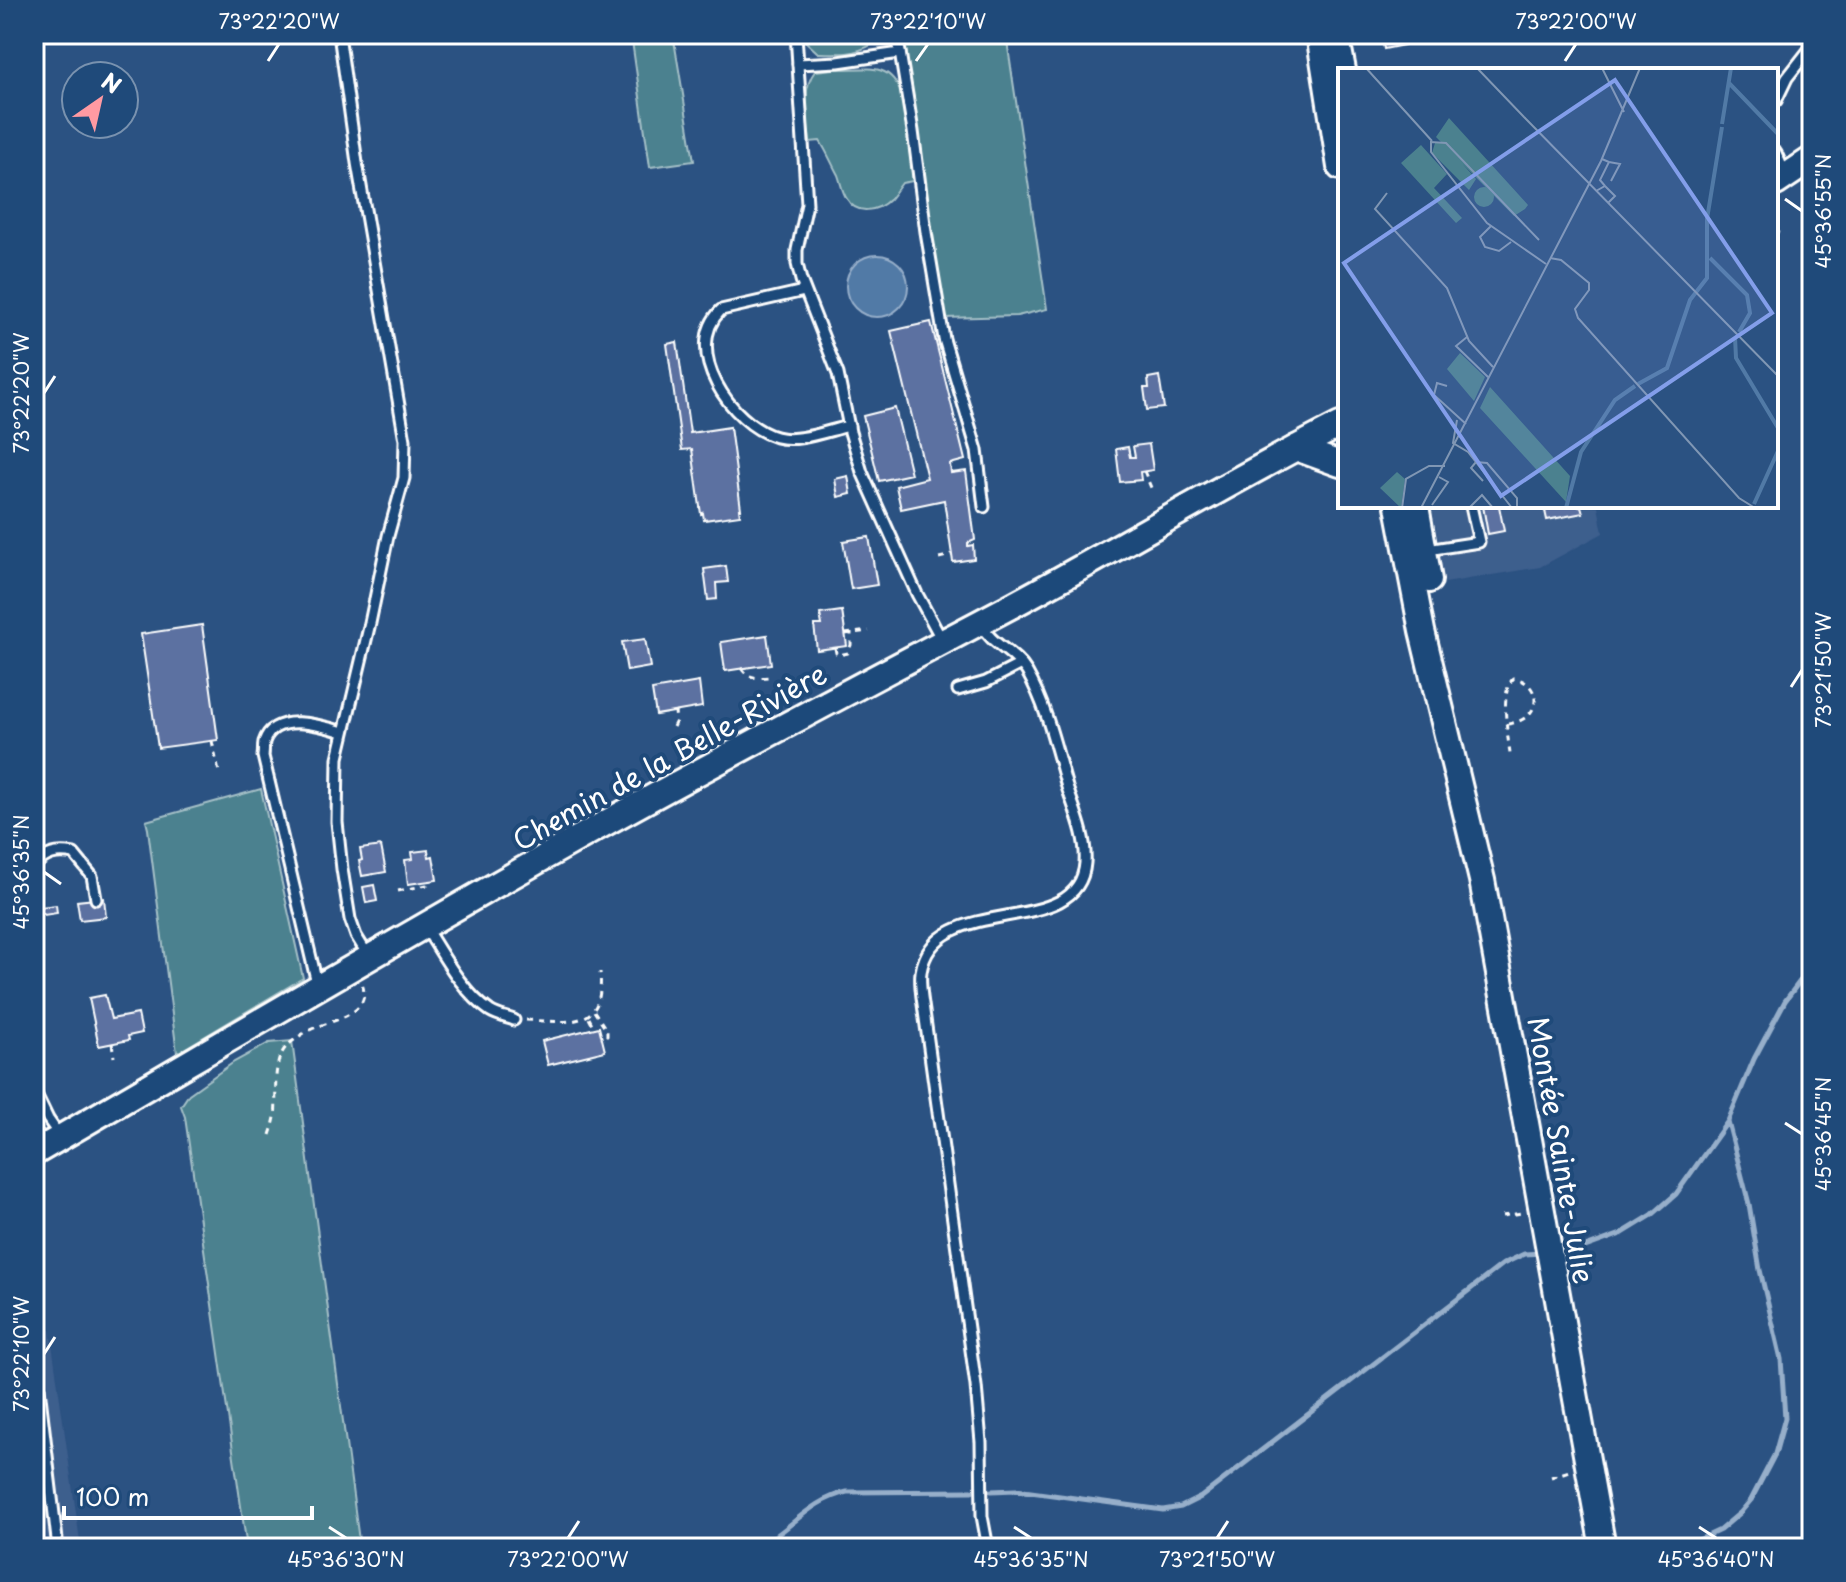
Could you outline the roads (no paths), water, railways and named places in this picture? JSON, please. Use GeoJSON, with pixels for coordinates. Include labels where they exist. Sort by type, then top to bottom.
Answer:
{"type":"FeatureCollection","features":[{"type":"Feature","properties":{"kind":"main road"},"geometry":{"type":"LineString","coordinates":[[1319,34],[1338,154]]}},
{"type":"Feature","properties":{"kind":"main road"},"geometry":{"type":"LineString","coordinates":[[1336,34],[1343,68]]}},
{"type":"Feature","properties":{"kind":"main road"},"geometry":{"type":"LineString","coordinates":[[1781,180],[1812,159]]}},
{"type":"Feature","properties":{"kind":"main road","name":"Chemin de la Belle-Rivière"},"geometry":{"type":"LineString","coordinates":[[34,1153],[598,827],[1338,426]]}},
{"type":"Feature","properties":{"kind":"main road"},"geometry":{"type":"LineString","coordinates":[[1296,448],[1338,463]]}},
{"type":"Feature","properties":{"kind":"main road","name":"Montée Sainte-Julie"},"geometry":{"type":"LineString","coordinates":[[1402,508],[1424,551],[1438,629],[1454,764]]}},
{"type":"Feature","properties":{"kind":"main road","name":"Montée Sainte-Julie"},"geometry":{"type":"LineString","coordinates":[[1402,508],[1422,631],[1482,880],[1603,1548]]}},
{"type":"Feature","properties":{"kind":"lane"},"geometry":{"type":"LineString","coordinates":[[339,34],[406,459],[338,758],[337,822],[342,869],[361,962]]}},
{"type":"Feature","properties":{"kind":"lane"},"geometry":{"type":"LineString","coordinates":[[796,34],[807,204],[797,264],[804,291],[838,374],[862,472],[917,594],[943,642]]}},
{"type":"Feature","properties":{"kind":"lane"},"geometry":{"type":"LineString","coordinates":[[897,34],[944,339],[977,450],[984,507]]}},
{"type":"Feature","properties":{"kind":"lane"},"geometry":{"type":"LineString","coordinates":[[1778,97],[1787,78],[1812,46]]}},
{"type":"Feature","properties":{"kind":"lane"},"geometry":{"type":"LineString","coordinates":[[798,64],[900,53]]}},
{"type":"Feature","properties":{"kind":"lane"},"geometry":{"type":"LineString","coordinates":[[804,291],[721,310],[708,329],[709,367],[731,405],[766,433],[786,439],[849,426]]}},
{"type":"Feature","properties":{"kind":"lane"},"geometry":{"type":"LineString","coordinates":[[1424,551],[1479,542],[1471,508]]}},
{"type":"Feature","properties":{"kind":"lane"},"geometry":{"type":"LineString","coordinates":[[979,622],[990,639],[1013,655],[1027,671],[1044,712],[1080,827],[1085,863],[1083,874],[1070,894],[1061,901],[1032,911],[978,921],[946,935],[929,953],[921,974],[976,1386],[981,1442],[982,1516],[988,1548]]}},
{"type":"Feature","properties":{"kind":"lane"},"geometry":{"type":"LineString","coordinates":[[958,690],[986,682],[1021,664]]}},
{"type":"Feature","properties":{"kind":"lane"},"geometry":{"type":"LineString","coordinates":[[318,987],[263,756],[264,742],[277,727],[286,724],[302,722],[343,732]]}},
{"type":"Feature","properties":{"kind":"lane"},"geometry":{"type":"LineString","coordinates":[[34,867],[47,855],[74,854],[92,876],[96,899]]}},
{"type":"Feature","properties":{"kind":"lane"},"geometry":{"type":"LineString","coordinates":[[424,925],[477,1001],[498,1015],[514,1020]]}},
{"type":"Feature","properties":{"kind":"lane"},"geometry":{"type":"LineString","coordinates":[[34,1090],[61,1138]]}},
{"type":"Feature","properties":{"kind":"lane"},"geometry":{"type":"LineString","coordinates":[[34,1367],[58,1548]]}},
{"type":"Feature","properties":{"kind":"waterway"},"geometry":{"type":"LineString","coordinates":[[1557,1253],[1577,1250],[1621,1234],[1652,1215],[1676,1194],[1728,1121],[1754,1059],[1785,1001],[1812,965]]}},
{"type":"Feature","properties":{"kind":"waterway"},"geometry":{"type":"LineString","coordinates":[[1682,1548],[1720,1530],[1751,1500],[1775,1454],[1785,1418],[1781,1359],[1760,1270],[1749,1204],[1728,1122]]}},
{"type":"Feature","properties":{"kind":"waterway"},"geometry":{"type":"LineString","coordinates":[[991,1491],[1016,1490],[1163,1510],[1181,1507],[1201,1497],[1503,1264],[1524,1254],[1543,1253]]}},
{"type":"Feature","properties":{"kind":"waterway"},"geometry":{"type":"LineString","coordinates":[[754,1548],[778,1535],[820,1503],[847,1492],[972,1491]]}}]}
